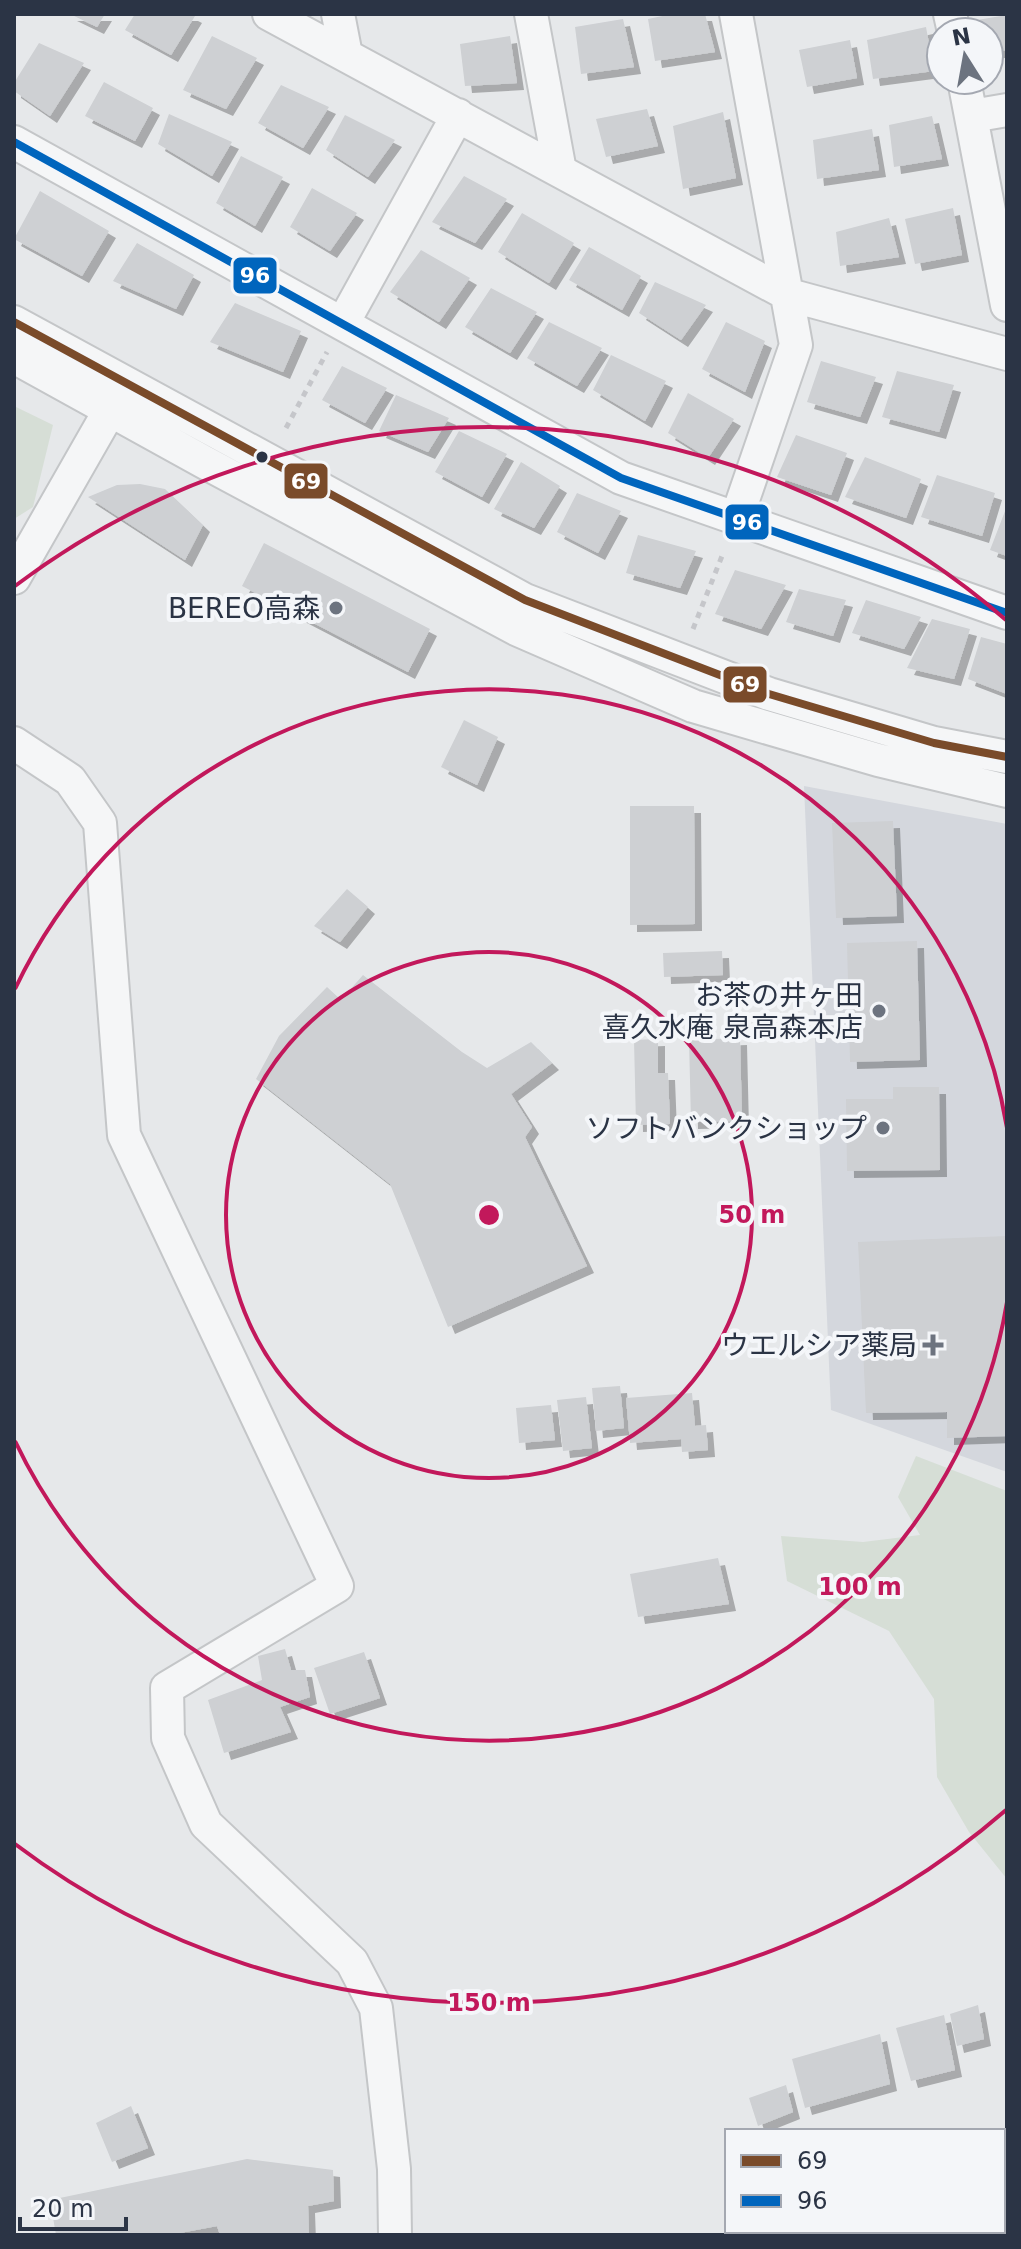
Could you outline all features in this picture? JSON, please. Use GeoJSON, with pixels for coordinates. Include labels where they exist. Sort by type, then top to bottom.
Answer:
{"type":"FeatureCollection","features":[{"type":"Feature","properties":{"kind":"street"},"geometry":{"type":"LineString","coordinates":[[269,14],[789,295],[1007,354]]}},
{"type":"Feature","properties":{"kind":"street"},"geometry":{"type":"LineString","coordinates":[[338,14],[346,55]]}},
{"type":"Feature","properties":{"kind":"street"},"geometry":{"type":"LineString","coordinates":[[531,14],[560,171]]}},
{"type":"Feature","properties":{"kind":"street"},"geometry":{"type":"LineString","coordinates":[[736,14],[796,345],[736,520]]}},
{"type":"Feature","properties":{"kind":"street"},"geometry":{"type":"LineString","coordinates":[[968,96],[1007,305]]}},
{"type":"Feature","properties":{"kind":"street"},"geometry":{"type":"LineString","coordinates":[[972,116],[1007,110]]}},
{"type":"Feature","properties":{"kind":"street"},"geometry":{"type":"LineString","coordinates":[[343,323],[458,115]]}},
{"type":"Feature","properties":{"kind":"street"},"geometry":{"type":"LineString","coordinates":[[14,142],[621,478],[1007,613]]}},
{"type":"Feature","properties":{"kind":"street"},"geometry":{"type":"LineString","coordinates":[[14,322],[525,600],[769,694],[934,743],[1007,757]]}},
{"type":"Feature","properties":{"kind":"street"},"geometry":{"type":"LineString","coordinates":[[14,357],[516,629],[693,706],[878,760],[1007,791]]}},
{"type":"Feature","properties":{"kind":"street"},"geometry":{"type":"LineString","coordinates":[[14,578],[110,410]]}},
{"type":"Feature","properties":{"kind":"street"},"geometry":{"type":"LineString","coordinates":[[14,743],[70,780],[100,823],[124,1135],[337,1586],[167,1688],[168,1738],[206,1824],[352,1962],[376,2008],[394,2169],[395,2235]]}},
{"type":"Feature","properties":{"kind":"path"},"geometry":{"type":"LineString","coordinates":[[286,428],[343,323]]}},
{"type":"Feature","properties":{"kind":"path"},"geometry":{"type":"LineString","coordinates":[[693,629],[736,520]]}},
{"type":"Feature","properties":{"kind":"shaded area"},"geometry":{"type":"Polygon","coordinates":[[[14,406],[53,425],[33,507],[14,519],[14,406]]]}},
{"type":"Feature","properties":{"kind":"shaded area"},"geometry":{"type":"Polygon","coordinates":[[[804,786],[1007,824],[1007,1472],[831,1410],[804,786]]]}},
{"type":"Feature","properties":{"kind":"shaded area"},"geometry":{"type":"Polygon","coordinates":[[[916,1456],[1007,1491],[1007,1879],[969,1832],[937,1777],[934,1699],[889,1631],[787,1581],[781,1536],[863,1542],[920,1535],[898,1497],[916,1456]]]}},
{"type":"Feature","properties":{"kind":"building"},"geometry":{"type":"Polygon","coordinates":[[[70,14],[105,14],[97,27],[70,14]]]}},
{"type":"Feature","properties":{"kind":"building"},"geometry":{"type":"Polygon","coordinates":[[[135,14],[195,16],[171,55],[125,30],[135,14]]]}},
{"type":"Feature","properties":{"kind":"building"},"geometry":{"type":"Polygon","coordinates":[[[672,14],[705,14],[715,52],[655,61],[648,19],[672,14]]]}},
{"type":"Feature","properties":{"kind":"building"},"geometry":{"type":"Polygon","coordinates":[[[1007,15],[1007,50],[1005,16],[1001,16],[1007,15]]]}},
{"type":"Feature","properties":{"kind":"building"},"geometry":{"type":"Polygon","coordinates":[[[623,19],[634,67],[581,74],[575,27],[623,19]]]}},
{"type":"Feature","properties":{"kind":"building"},"geometry":{"type":"Polygon","coordinates":[[[925,27],[925,72],[873,79],[867,40],[925,27]]]}},
{"type":"Feature","properties":{"kind":"building"},"geometry":{"type":"Polygon","coordinates":[[[212,36],[257,58],[226,109],[183,90],[212,36]]]}},
{"type":"Feature","properties":{"kind":"building"},"geometry":{"type":"Polygon","coordinates":[[[510,36],[517,83],[465,86],[460,44],[510,36]]]}},
{"type":"Feature","properties":{"kind":"building"},"geometry":{"type":"Polygon","coordinates":[[[850,40],[857,78],[807,87],[799,50],[850,40]]]}},
{"type":"Feature","properties":{"kind":"building"},"geometry":{"type":"Polygon","coordinates":[[[39,43],[84,63],[50,116],[14,91],[14,83],[39,43]]]}},
{"type":"Feature","properties":{"kind":"building"},"geometry":{"type":"Polygon","coordinates":[[[104,82],[153,108],[135,141],[85,116],[104,82]]]}},
{"type":"Feature","properties":{"kind":"building"},"geometry":{"type":"Polygon","coordinates":[[[281,85],[329,107],[303,148],[258,123],[281,85]]]}},
{"type":"Feature","properties":{"kind":"building"},"geometry":{"type":"Polygon","coordinates":[[[647,109],[658,146],[606,157],[596,119],[647,109]]]}},
{"type":"Feature","properties":{"kind":"building"},"geometry":{"type":"Polygon","coordinates":[[[723,112],[736,178],[683,189],[673,126],[723,112]]]}},
{"type":"Feature","properties":{"kind":"building"},"geometry":{"type":"Polygon","coordinates":[[[169,114],[232,142],[212,176],[158,144],[169,114]]]}},
{"type":"Feature","properties":{"kind":"building"},"geometry":{"type":"Polygon","coordinates":[[[345,115],[395,140],[368,177],[326,150],[345,115]]]}},
{"type":"Feature","properties":{"kind":"building"},"geometry":{"type":"Polygon","coordinates":[[[932,116],[942,159],[894,167],[889,125],[932,116]]]}},
{"type":"Feature","properties":{"kind":"building"},"geometry":{"type":"Polygon","coordinates":[[[872,129],[879,170],[817,179],[813,140],[872,129]]]}},
{"type":"Feature","properties":{"kind":"building"},"geometry":{"type":"Polygon","coordinates":[[[241,156],[283,177],[255,226],[216,203],[241,156]]]}},
{"type":"Feature","properties":{"kind":"building"},"geometry":{"type":"Polygon","coordinates":[[[464,176],[507,199],[475,243],[432,222],[464,176]]]}},
{"type":"Feature","properties":{"kind":"building"},"geometry":{"type":"Polygon","coordinates":[[[312,188],[357,213],[330,251],[290,227],[312,188]]]}},
{"type":"Feature","properties":{"kind":"building"},"geometry":{"type":"Polygon","coordinates":[[[40,191],[109,231],[82,276],[14,239],[40,191]]]}},
{"type":"Feature","properties":{"kind":"building"},"geometry":{"type":"Polygon","coordinates":[[[953,208],[962,255],[915,264],[905,219],[953,208]]]}},
{"type":"Feature","properties":{"kind":"building"},"geometry":{"type":"Polygon","coordinates":[[[522,213],[574,243],[549,283],[498,252],[522,213]]]}},
{"type":"Feature","properties":{"kind":"building"},"geometry":{"type":"Polygon","coordinates":[[[889,218],[899,257],[840,266],[836,232],[889,218]]]}},
{"type":"Feature","properties":{"kind":"building"},"geometry":{"type":"Polygon","coordinates":[[[137,243],[194,275],[176,309],[113,281],[137,243]]]}},
{"type":"Feature","properties":{"kind":"building"},"geometry":{"type":"Polygon","coordinates":[[[589,247],[641,276],[622,310],[569,280],[589,247]]]}},
{"type":"Feature","properties":{"kind":"building"},"geometry":{"type":"Polygon","coordinates":[[[421,250],[470,278],[439,322],[390,292],[421,250]]]}},
{"type":"Feature","properties":{"kind":"building"},"geometry":{"type":"Polygon","coordinates":[[[655,282],[706,305],[681,340],[639,313],[655,282]]]}},
{"type":"Feature","properties":{"kind":"building"},"geometry":{"type":"Polygon","coordinates":[[[491,288],[537,312],[510,353],[465,327],[491,288]]]}},
{"type":"Feature","properties":{"kind":"building"},"geometry":{"type":"Polygon","coordinates":[[[235,303],[301,331],[283,372],[210,342],[235,303]]]}},
{"type":"Feature","properties":{"kind":"building"},"geometry":{"type":"Polygon","coordinates":[[[549,322],[602,348],[577,386],[527,358],[549,322]]]}},
{"type":"Feature","properties":{"kind":"building"},"geometry":{"type":"Polygon","coordinates":[[[726,322],[765,341],[745,392],[702,369],[726,322]]]}},
{"type":"Feature","properties":{"kind":"building"},"geometry":{"type":"Polygon","coordinates":[[[611,355],[666,381],[645,421],[593,390],[611,355]]]}},
{"type":"Feature","properties":{"kind":"building"},"geometry":{"type":"Polygon","coordinates":[[[821,361],[876,377],[860,417],[807,402],[821,361]]]}},
{"type":"Feature","properties":{"kind":"building"},"geometry":{"type":"Polygon","coordinates":[[[342,366],[387,388],[365,423],[322,400],[342,366]]]}},
{"type":"Feature","properties":{"kind":"building"},"geometry":{"type":"Polygon","coordinates":[[[897,371],[954,385],[939,432],[882,417],[897,371]]]}},
{"type":"Feature","properties":{"kind":"building"},"geometry":{"type":"Polygon","coordinates":[[[688,393],[734,419],[708,458],[668,433],[688,393]]]}},
{"type":"Feature","properties":{"kind":"building"},"geometry":{"type":"Polygon","coordinates":[[[396,395],[449,418],[428,452],[379,431],[396,395]]]}},
{"type":"Feature","properties":{"kind":"building"},"geometry":{"type":"Polygon","coordinates":[[[459,431],[507,454],[482,497],[435,472],[459,431]]]}},
{"type":"Feature","properties":{"kind":"building"},"geometry":{"type":"Polygon","coordinates":[[[796,435],[847,453],[831,495],[777,477],[796,435]]]}},
{"type":"Feature","properties":{"kind":"building"},"geometry":{"type":"Polygon","coordinates":[[[865,457],[921,479],[906,518],[845,497],[865,457]]]}},
{"type":"Feature","properties":{"kind":"building"},"geometry":{"type":"Polygon","coordinates":[[[521,462],[560,486],[534,528],[494,509],[521,462]]]}},
{"type":"Feature","properties":{"kind":"building"},"geometry":{"type":"Polygon","coordinates":[[[937,475],[995,493],[982,536],[921,517],[937,475]]]}},
{"type":"Feature","properties":{"kind":"building"},"geometry":{"type":"Polygon","coordinates":[[[140,484],[165,489],[203,525],[185,560],[88,497],[117,485],[140,484]]]}},
{"type":"Feature","properties":{"kind":"building"},"geometry":{"type":"Polygon","coordinates":[[[577,493],[621,511],[598,553],[557,532],[577,493]]]}},
{"type":"Feature","properties":{"kind":"building"},"geometry":{"type":"Polygon","coordinates":[[[1007,506],[1007,556],[990,550],[1007,506]]]}},
{"type":"Feature","properties":{"kind":"building"},"geometry":{"type":"Polygon","coordinates":[[[638,535],[696,551],[680,588],[626,573],[638,535]]]}},
{"type":"Feature","properties":{"kind":"building","name":"BEREO高森"},"geometry":{"type":"Polygon","coordinates":[[[264,543],[430,629],[408,672],[242,586],[264,543]]]}},
{"type":"Feature","properties":{"kind":"building"},"geometry":{"type":"Polygon","coordinates":[[[735,570],[786,585],[761,629],[715,614],[735,570]]]}},
{"type":"Feature","properties":{"kind":"building"},"geometry":{"type":"Polygon","coordinates":[[[799,589],[846,600],[833,636],[786,622],[799,589]]]}},
{"type":"Feature","properties":{"kind":"building"},"geometry":{"type":"Polygon","coordinates":[[[866,600],[921,617],[904,649],[852,633],[866,600]]]}},
{"type":"Feature","properties":{"kind":"building"},"geometry":{"type":"Polygon","coordinates":[[[932,619],[970,629],[954,679],[907,668],[932,619]]]}},
{"type":"Feature","properties":{"kind":"building"},"geometry":{"type":"Polygon","coordinates":[[[981,637],[1007,644],[1007,694],[968,679],[981,637]]]}},
{"type":"Feature","properties":{"kind":"building"},"geometry":{"type":"Polygon","coordinates":[[[464,720],[498,737],[477,785],[441,767],[464,720]]]}},
{"type":"Feature","properties":{"kind":"building"},"geometry":{"type":"Polygon","coordinates":[[[630,806],[694,806],[695,924],[630,925],[630,806]]]}},
{"type":"Feature","properties":{"kind":"building"},"geometry":{"type":"Polygon","coordinates":[[[893,821],[897,916],[836,918],[832,823],[893,821]]]}},
{"type":"Feature","properties":{"kind":"building"},"geometry":{"type":"Polygon","coordinates":[[[347,889],[368,907],[340,942],[314,926],[347,889]]]}},
{"type":"Feature","properties":{"kind":"building"},"geometry":{"type":"Polygon","coordinates":[[[917,941],[920,1060],[850,1062],[847,943],[917,941]]]}},
{"type":"Feature","properties":{"kind":"building"},"geometry":{"type":"Polygon","coordinates":[[[722,951],[723,975],[664,977],[663,953],[722,951]]]}},
{"type":"Feature","properties":{"kind":"building"},"geometry":{"type":"Polygon","coordinates":[[[363,975],[487,1068],[531,1042],[552,1063],[511,1094],[532,1127],[525,1137],[587,1266],[448,1327],[390,1184],[256,1079],[279,1036],[327,987],[341,1000],[363,975]]]}},
{"type":"Feature","properties":{"kind":"building"},"geometry":{"type":"Polygon","coordinates":[[[740,1038],[742,1121],[691,1122],[689,1040],[740,1038]]]}},
{"type":"Feature","properties":{"kind":"building"},"geometry":{"type":"Polygon","coordinates":[[[658,1039],[658,1073],[668,1073],[670,1124],[636,1125],[634,1040],[658,1039]]]}},
{"type":"Feature","properties":{"kind":"building"},"geometry":{"type":"Polygon","coordinates":[[[893,1087],[939,1087],[940,1170],[847,1171],[846,1099],[893,1099],[893,1087]]]}},
{"type":"Feature","properties":{"kind":"building"},"geometry":{"type":"Polygon","coordinates":[[[1007,1236],[1007,1436],[947,1438],[947,1412],[866,1413],[858,1242],[1007,1236]]]}},
{"type":"Feature","properties":{"kind":"building"},"geometry":{"type":"Polygon","coordinates":[[[620,1386],[624,1428],[596,1431],[592,1388],[620,1386]]]}},
{"type":"Feature","properties":{"kind":"building"},"geometry":{"type":"Polygon","coordinates":[[[692,1393],[695,1426],[706,1425],[708,1450],[682,1452],[681,1439],[630,1443],[626,1398],[692,1393]]]}},
{"type":"Feature","properties":{"kind":"building"},"geometry":{"type":"Polygon","coordinates":[[[586,1397],[592,1448],[563,1451],[557,1400],[586,1397]]]}},
{"type":"Feature","properties":{"kind":"building"},"geometry":{"type":"Polygon","coordinates":[[[551,1405],[555,1440],[519,1443],[516,1408],[551,1405]]]}},
{"type":"Feature","properties":{"kind":"building"},"geometry":{"type":"Polygon","coordinates":[[[718,1558],[729,1604],[638,1617],[630,1574],[718,1558]]]}},
{"type":"Feature","properties":{"kind":"building"},"geometry":{"type":"Polygon","coordinates":[[[285,1649],[291,1670],[305,1670],[310,1697],[280,1707],[291,1732],[224,1753],[208,1700],[262,1680],[258,1656],[285,1649]]]}},
{"type":"Feature","properties":{"kind":"building"},"geometry":{"type":"Polygon","coordinates":[[[364,1652],[380,1698],[330,1714],[314,1668],[364,1652]]]}},
{"type":"Feature","properties":{"kind":"building"},"geometry":{"type":"Polygon","coordinates":[[[978,2005],[984,2039],[957,2046],[950,2014],[978,2005]]]}},
{"type":"Feature","properties":{"kind":"building"},"geometry":{"type":"Polygon","coordinates":[[[944,2015],[955,2070],[911,2081],[896,2028],[944,2015]]]}},
{"type":"Feature","properties":{"kind":"building"},"geometry":{"type":"Polygon","coordinates":[[[880,2034],[890,2084],[805,2108],[792,2059],[880,2034]]]}},
{"type":"Feature","properties":{"kind":"building"},"geometry":{"type":"Polygon","coordinates":[[[786,2085],[793,2112],[758,2126],[749,2098],[786,2085]]]}},
{"type":"Feature","properties":{"kind":"building"},"geometry":{"type":"Polygon","coordinates":[[[131,2106],[148,2148],[112,2162],[96,2123],[131,2106]]]}},
{"type":"Feature","properties":{"kind":"building"},"geometry":{"type":"Polygon","coordinates":[[[247,2159],[333,2170],[334,2201],[308,2206],[309,2234],[220,2235],[217,2226],[169,2235],[56,2235],[50,2200],[247,2159]]]}},
{"type":"Feature","properties":{"kind":"transit line","name":"96"},"geometry":{"type":"LineString","coordinates":[[14,142],[621,478],[1007,613]]}},
{"type":"Feature","properties":{"kind":"transit line","name":"69"},"geometry":{"type":"LineString","coordinates":[[14,322],[525,600],[769,694],[934,743],[1007,757]]}},
{"type":"Feature","properties":{"kind":"place","name":"BEREO高森"},"geometry":{"type":"Point","coordinates":[336,608]}},
{"type":"Feature","properties":{"kind":"place","name":"お茶の井ヶ田 喜久水庵 泉高森本店"},"geometry":{"type":"Point","coordinates":[879,1011]}},
{"type":"Feature","properties":{"kind":"place","name":"ソフトバンクショップ"},"geometry":{"type":"Point","coordinates":[883,1128]}},
{"type":"Feature","properties":{"kind":"place","name":"ウエルシア薬局"},"geometry":{"type":"Point","coordinates":[933,1345]}}]}
